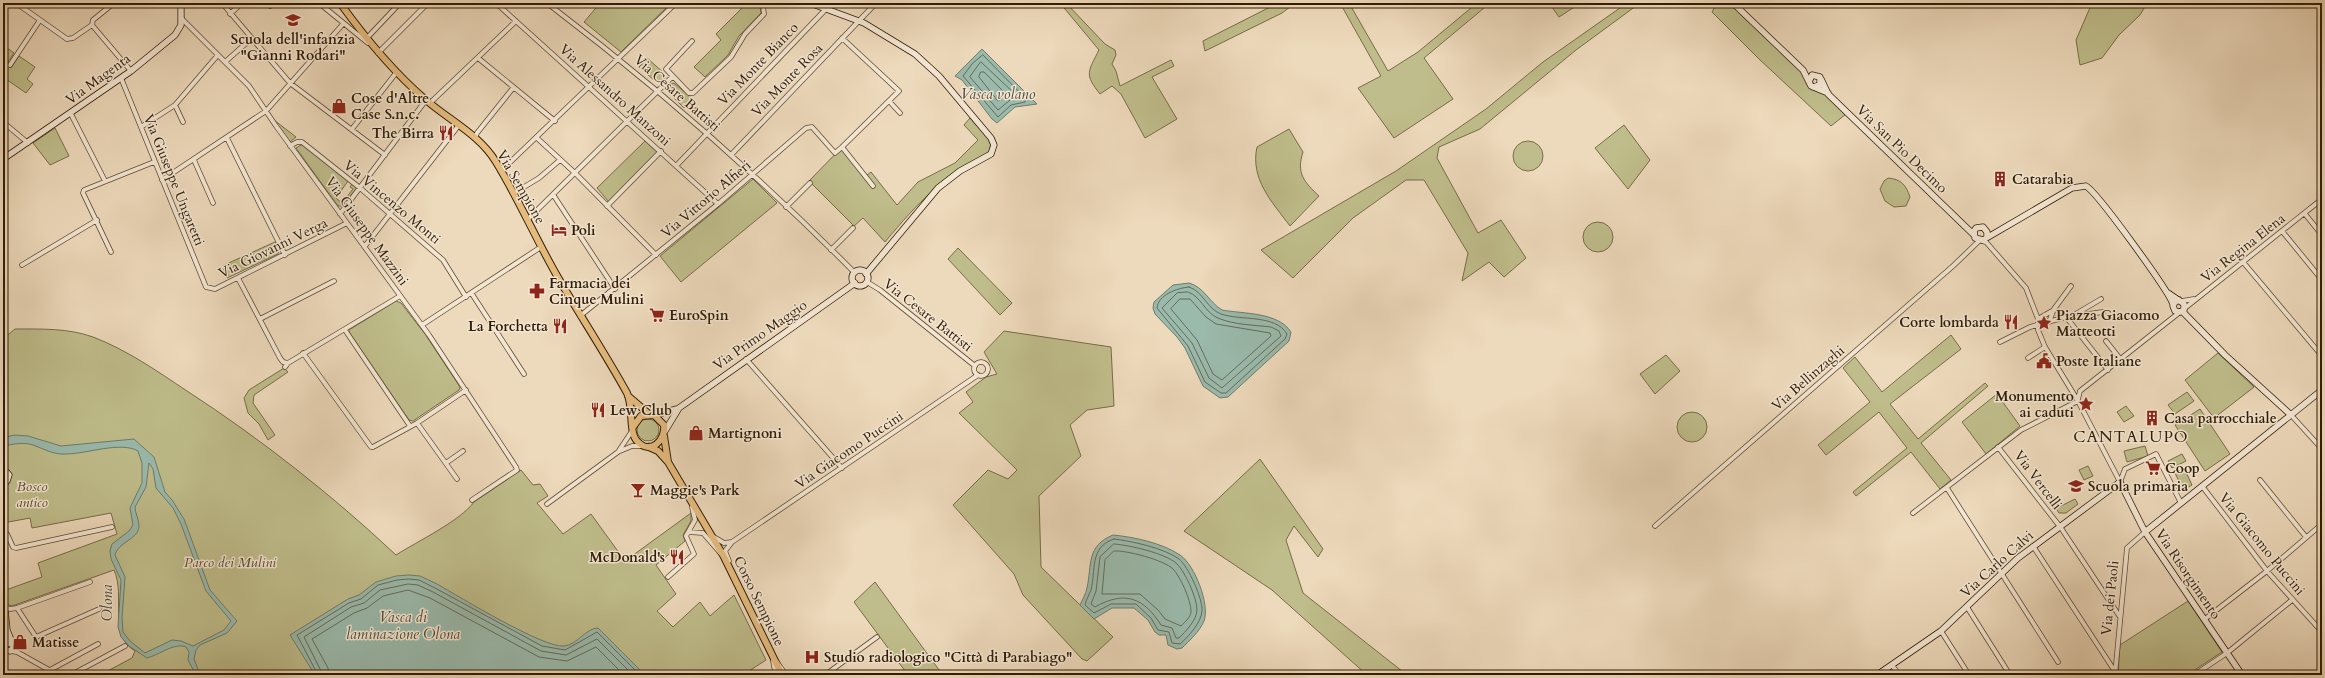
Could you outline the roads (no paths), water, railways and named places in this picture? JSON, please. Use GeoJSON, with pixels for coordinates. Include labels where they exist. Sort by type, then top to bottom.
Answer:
{"type":"FeatureCollection","features":[{"type":"Feature","properties":{"kind":"main road","name":"Via Sempione"},"geometry":{"type":"LineString","coordinates":[[340,3],[366,40],[396,73],[428,101],[475,138],[495,160],[514,193],[541,248],[627,395],[632,412],[633,429]]}},
{"type":"Feature","properties":{"kind":"main road","name":"Via Sempione"},"geometry":{"type":"LineString","coordinates":[[627,395],[652,415]]}},
{"type":"Feature","properties":{"kind":"main road"},"geometry":{"type":"LineString","coordinates":[[652,415],[661,421],[664,433],[657,444],[645,446],[635,439],[633,429],[640,416],[652,415]]}},
{"type":"Feature","properties":{"kind":"main road","name":"Corso Sempione"},"geometry":{"type":"LineString","coordinates":[[664,433],[668,462]]}},
{"type":"Feature","properties":{"kind":"main road","name":"Corso Sempione"},"geometry":{"type":"LineString","coordinates":[[645,446],[658,452],[668,462],[723,555],[782,675]]}},
{"type":"Feature","properties":{"kind":"street"},"geometry":{"type":"LineString","coordinates":[[16,3],[67,39],[73,38],[92,25],[93,20],[114,3]]}},
{"type":"Feature","properties":{"kind":"street","name":"Via Magenta"},"geometry":{"type":"LineString","coordinates":[[3,159],[131,72],[178,33],[181,28],[180,3]]}},
{"type":"Feature","properties":{"kind":"street"},"geometry":{"type":"LineString","coordinates":[[222,3],[290,82],[385,155]]}},
{"type":"Feature","properties":{"kind":"street"},"geometry":{"type":"LineString","coordinates":[[230,14],[242,3]]}},
{"type":"Feature","properties":{"kind":"street"},"geometry":{"type":"LineString","coordinates":[[319,3],[343,24],[371,45]]}},
{"type":"Feature","properties":{"kind":"street"},"geometry":{"type":"LineString","coordinates":[[366,40],[400,3]]}},
{"type":"Feature","properties":{"kind":"street"},"geometry":{"type":"LineString","coordinates":[[377,53],[428,3]]}},
{"type":"Feature","properties":{"kind":"street","name":"Via Alessandro Manzoni"},"geometry":{"type":"LineString","coordinates":[[496,3],[718,204]]}},
{"type":"Feature","properties":{"kind":"street","name":"Via Cesare Battisti"},"geometry":{"type":"LineString","coordinates":[[547,3],[620,58],[753,174],[855,273]]}},
{"type":"Feature","properties":{"kind":"street"},"geometry":{"type":"LineString","coordinates":[[501,171],[555,121],[676,3]]}},
{"type":"Feature","properties":{"kind":"street"},"geometry":{"type":"LineString","coordinates":[[692,41],[667,66],[667,73],[689,93],[697,92],[731,57],[745,34],[764,14],[765,10],[759,3]]}},
{"type":"Feature","properties":{"kind":"street"},"geometry":{"type":"LineString","coordinates":[[810,3],[825,10],[859,21],[915,54],[928,65],[992,138],[994,147],[992,153],[960,171],[938,188],[866,274],[867,282]]}},
{"type":"Feature","properties":{"kind":"street","name":"Via Monte Rosa"},"geometry":{"type":"LineString","coordinates":[[731,155],[876,3]]}},
{"type":"Feature","properties":{"kind":"street"},"geometry":{"type":"LineString","coordinates":[[1733,3],[1803,70],[1811,85]]}},
{"type":"Feature","properties":{"kind":"street","name":"Via Monte Bianco"},"geometry":{"type":"LineString","coordinates":[[676,166],[825,10]]}},
{"type":"Feature","properties":{"kind":"street","name":"Via Giuseppe Mazzini"},"geometry":{"type":"LineString","coordinates":[[181,18],[217,56],[249,86],[290,146],[422,325],[517,470],[472,500]]}},
{"type":"Feature","properties":{"kind":"street"},"geometry":{"type":"LineString","coordinates":[[10,66],[40,20]]}},
{"type":"Feature","properties":{"kind":"street"},"geometry":{"type":"LineString","coordinates":[[340,214],[428,101],[478,58],[516,21]]}},
{"type":"Feature","properties":{"kind":"street"},"geometry":{"type":"LineString","coordinates":[[162,180],[227,138],[266,110],[309,60],[343,24]]}},
{"type":"Feature","properties":{"kind":"street"},"geometry":{"type":"LineString","coordinates":[[92,25],[131,72]]}},
{"type":"Feature","properties":{"kind":"street"},"geometry":{"type":"LineString","coordinates":[[224,62],[252,38]]}},
{"type":"Feature","properties":{"kind":"street"},"geometry":{"type":"LineString","coordinates":[[842,38],[897,88],[898,93],[842,147],[874,186]]}},
{"type":"Feature","properties":{"kind":"street"},"geometry":{"type":"LineString","coordinates":[[141,127],[175,105],[217,56]]}},
{"type":"Feature","properties":{"kind":"street"},"geometry":{"type":"LineString","coordinates":[[478,58],[555,121]]}},
{"type":"Feature","properties":{"kind":"street"},"geometry":{"type":"LineString","coordinates":[[1803,70],[1818,77]]}},
{"type":"Feature","properties":{"kind":"street"},"geometry":{"type":"LineString","coordinates":[[352,129],[396,73]]}},
{"type":"Feature","properties":{"kind":"street"},"geometry":{"type":"LineString","coordinates":[[527,220],[554,196],[657,90],[672,77]]}},
{"type":"Feature","properties":{"kind":"street"},"geometry":{"type":"LineString","coordinates":[[1811,85],[1810,77],[1818,77]]}},
{"type":"Feature","properties":{"kind":"street"},"geometry":{"type":"LineString","coordinates":[[1811,85],[1818,86],[1818,77]]}},
{"type":"Feature","properties":{"kind":"street","name":"Via San Pio Decimo"},"geometry":{"type":"LineString","coordinates":[[1818,77],[1828,94],[1977,238]]}},
{"type":"Feature","properties":{"kind":"street","name":"Via Giuseppe Ungaretti"},"geometry":{"type":"LineString","coordinates":[[121,78],[204,284],[209,289]]}},
{"type":"Feature","properties":{"kind":"street","name":"Via San Pio Decimo"},"geometry":{"type":"LineString","coordinates":[[1811,85],[1828,94]]}},
{"type":"Feature","properties":{"kind":"street"},"geometry":{"type":"LineString","coordinates":[[475,138],[477,133],[513,88]]}},
{"type":"Feature","properties":{"kind":"street"},"geometry":{"type":"LineString","coordinates":[[889,101],[900,113]]}},
{"type":"Feature","properties":{"kind":"street"},"geometry":{"type":"LineString","coordinates":[[175,105],[183,122]]}},
{"type":"Feature","properties":{"kind":"street"},"geometry":{"type":"LineString","coordinates":[[71,114],[105,181]]}},
{"type":"Feature","properties":{"kind":"street"},"geometry":{"type":"LineString","coordinates":[[3,122],[28,143]]}},
{"type":"Feature","properties":{"kind":"street"},"geometry":{"type":"LineString","coordinates":[[365,246],[459,125]]}},
{"type":"Feature","properties":{"kind":"street","name":"Via Vittorio Alfieri"},"geometry":{"type":"LineString","coordinates":[[580,316],[718,204],[808,127],[813,129],[835,153],[842,147]]}},
{"type":"Feature","properties":{"kind":"street"},"geometry":{"type":"LineString","coordinates":[[227,138],[285,255]]}},
{"type":"Feature","properties":{"kind":"street"},"geometry":{"type":"LineString","coordinates":[[537,138],[576,174],[656,255]]}},
{"type":"Feature","properties":{"kind":"street","name":"Via Vincenzo Monti"},"geometry":{"type":"LineString","coordinates":[[290,146],[296,142],[302,142],[390,213],[443,260],[466,297]]}},
{"type":"Feature","properties":{"kind":"street"},"geometry":{"type":"LineString","coordinates":[[608,206],[660,151]]}},
{"type":"Feature","properties":{"kind":"street"},"geometry":{"type":"LineString","coordinates":[[194,160],[213,203]]}},
{"type":"Feature","properties":{"kind":"street"},"geometry":{"type":"LineString","coordinates":[[514,193],[539,178],[560,160]]}},
{"type":"Feature","properties":{"kind":"street"},"geometry":{"type":"LineString","coordinates":[[111,252],[83,193],[88,187],[154,162]]}},
{"type":"Feature","properties":{"kind":"street"},"geometry":{"type":"LineString","coordinates":[[786,207],[810,183]]}},
{"type":"Feature","properties":{"kind":"street"},"geometry":{"type":"LineString","coordinates":[[1977,238],[1987,237],[2072,188],[2083,185],[2089,188],[2168,292],[2174,310],[2182,310]]}},
{"type":"Feature","properties":{"kind":"street"},"geometry":{"type":"LineString","coordinates":[[554,196],[615,289]]}},
{"type":"Feature","properties":{"kind":"street","name":"Via Regina Elena"},"geometry":{"type":"LineString","coordinates":[[2078,401],[2078,394],[2085,387],[2121,360],[2194,299],[2282,232],[2322,199]]}},
{"type":"Feature","properties":{"kind":"street"},"geometry":{"type":"LineString","coordinates":[[2304,214],[2322,235]]}},
{"type":"Feature","properties":{"kind":"street"},"geometry":{"type":"LineString","coordinates":[[22,265],[97,220]]}},
{"type":"Feature","properties":{"kind":"street","name":"Via San Pio Decimo"},"geometry":{"type":"LineString","coordinates":[[1959,221],[1976,228]]}},
{"type":"Feature","properties":{"kind":"street","name":"Via Giovanni Verga"},"geometry":{"type":"LineString","coordinates":[[209,289],[215,289],[238,278],[347,223]]}},
{"type":"Feature","properties":{"kind":"street"},"geometry":{"type":"LineString","coordinates":[[831,250],[853,228]]}},
{"type":"Feature","properties":{"kind":"street"},"geometry":{"type":"LineString","coordinates":[[1977,238],[1976,228],[1992,230],[2002,228]]}},
{"type":"Feature","properties":{"kind":"street"},"geometry":{"type":"LineString","coordinates":[[1985,228],[1987,237]]}},
{"type":"Feature","properties":{"kind":"street"},"geometry":{"type":"LineString","coordinates":[[2282,232],[2322,280]]}},
{"type":"Feature","properties":{"kind":"street"},"geometry":{"type":"LineString","coordinates":[[1977,238],[1987,243],[2021,280],[2038,319],[2038,327],[2046,346],[2078,401],[2120,482]]}},
{"type":"Feature","properties":{"kind":"street","name":"Via Bellinzaghi"},"geometry":{"type":"LineString","coordinates":[[1655,526],[1954,266],[1974,245],[1977,238]]}},
{"type":"Feature","properties":{"kind":"street"},"geometry":{"type":"LineString","coordinates":[[422,325],[541,248]]}},
{"type":"Feature","properties":{"kind":"street"},"geometry":{"type":"LineString","coordinates":[[2243,262],[2322,356]]}},
{"type":"Feature","properties":{"kind":"street"},"geometry":{"type":"LineString","coordinates":[[855,284],[853,279],[855,273],[862,271],[866,274]]}},
{"type":"Feature","properties":{"kind":"street"},"geometry":{"type":"LineString","coordinates":[[238,278],[280,358],[283,362],[288,363]]}},
{"type":"Feature","properties":{"kind":"street"},"geometry":{"type":"LineString","coordinates":[[260,319],[334,280]]}},
{"type":"Feature","properties":{"kind":"street","name":"Via Cesare Battisti"},"geometry":{"type":"LineString","coordinates":[[867,282],[880,290],[975,366]]}},
{"type":"Feature","properties":{"kind":"street","name":"Via Primo Maggio"},"geometry":{"type":"LineString","coordinates":[[652,415],[679,408],[745,359],[855,284],[861,286],[867,282]]}},
{"type":"Feature","properties":{"kind":"street"},"geometry":{"type":"LineString","coordinates":[[2049,322],[2053,311],[2071,286]]}},
{"type":"Feature","properties":{"kind":"street"},"geometry":{"type":"LineString","coordinates":[[2168,292],[2181,301],[2182,310],[2225,355],[2291,415],[2322,449]]}},
{"type":"Feature","properties":{"kind":"street"},"geometry":{"type":"LineString","coordinates":[[472,294],[524,374]]}},
{"type":"Feature","properties":{"kind":"street"},"geometry":{"type":"LineString","coordinates":[[285,367],[288,363],[303,353],[345,330],[400,296]]}},
{"type":"Feature","properties":{"kind":"street"},"geometry":{"type":"LineString","coordinates":[[2072,317],[2101,299]]}},
{"type":"Feature","properties":{"kind":"street","name":"Via Regina Elena"},"geometry":{"type":"LineString","coordinates":[[2181,301],[2194,299]]}},
{"type":"Feature","properties":{"kind":"street"},"geometry":{"type":"LineString","coordinates":[[2173,304],[2181,301]]}},
{"type":"Feature","properties":{"kind":"street"},"geometry":{"type":"LineString","coordinates":[[2038,319],[2053,311]]}},
{"type":"Feature","properties":{"kind":"street"},"geometry":{"type":"LineString","coordinates":[[2000,342],[2032,327],[2038,327],[2066,317],[2102,312]]}},
{"type":"Feature","properties":{"kind":"street"},"geometry":{"type":"LineString","coordinates":[[2066,317],[2108,370]]}},
{"type":"Feature","properties":{"kind":"street"},"geometry":{"type":"LineString","coordinates":[[345,330],[410,426]]}},
{"type":"Feature","properties":{"kind":"street"},"geometry":{"type":"LineString","coordinates":[[2106,340],[2121,360]]}},
{"type":"Feature","properties":{"kind":"street"},"geometry":{"type":"LineString","coordinates":[[2028,358],[2046,346]]}},
{"type":"Feature","properties":{"kind":"street"},"geometry":{"type":"LineString","coordinates":[[303,353],[371,447],[380,446],[466,390]]}},
{"type":"Feature","properties":{"kind":"street"},"geometry":{"type":"LineString","coordinates":[[745,359],[842,468]]}},
{"type":"Feature","properties":{"kind":"street"},"geometry":{"type":"LineString","coordinates":[[980,362],[987,367],[986,373],[978,375],[974,370],[975,366],[980,362]]}},
{"type":"Feature","properties":{"kind":"street","name":"Via Giacomo Puccini"},"geometry":{"type":"LineString","coordinates":[[732,542],[978,375]]}},
{"type":"Feature","properties":{"kind":"street"},"geometry":{"type":"LineString","coordinates":[[2068,384],[2074,389],[2085,387]]}},
{"type":"Feature","properties":{"kind":"street"},"geometry":{"type":"LineString","coordinates":[[2145,532],[2291,415],[2321,393]]}},
{"type":"Feature","properties":{"kind":"street"},"geometry":{"type":"LineString","coordinates":[[1913,513],[2021,430],[2078,401]]}},
{"type":"Feature","properties":{"kind":"street","name":"Via Primo Maggio"},"geometry":{"type":"LineString","coordinates":[[664,433],[679,408]]}},
{"type":"Feature","properties":{"kind":"street"},"geometry":{"type":"LineString","coordinates":[[417,422],[457,479]]}},
{"type":"Feature","properties":{"kind":"street"},"geometry":{"type":"LineString","coordinates":[[618,452],[633,429]]}},
{"type":"Feature","properties":{"kind":"street"},"geometry":{"type":"LineString","coordinates":[[546,504],[618,452],[632,446],[645,446]]}},
{"type":"Feature","properties":{"kind":"street","name":"Via Vercelli"},"geometry":{"type":"LineString","coordinates":[[1998,447],[2059,526],[2120,617]]}},
{"type":"Feature","properties":{"kind":"street"},"geometry":{"type":"LineString","coordinates":[[446,463],[463,451]]}},
{"type":"Feature","properties":{"kind":"street"},"geometry":{"type":"LineString","coordinates":[[2120,482],[2125,469],[2156,454],[2181,503]]}},
{"type":"Feature","properties":{"kind":"street"},"geometry":{"type":"LineString","coordinates":[[3,468],[9,475],[7,481],[3,485]]}},
{"type":"Feature","properties":{"kind":"street"},"geometry":{"type":"LineString","coordinates":[[2260,480],[2306,537]]}},
{"type":"Feature","properties":{"kind":"street","name":"Via Carlo Calvi"},"geometry":{"type":"LineString","coordinates":[[1877,675],[1941,631],[2033,546],[2120,482]]}},
{"type":"Feature","properties":{"kind":"street","name":"Via Risorgimento"},"geometry":{"type":"LineString","coordinates":[[2120,482],[2145,532],[2242,675]]}},
{"type":"Feature","properties":{"kind":"street","name":"Via Giacomo Puccini"},"geometry":{"type":"LineString","coordinates":[[2202,486],[2267,571],[2322,632]]}},
{"type":"Feature","properties":{"kind":"street"},"geometry":{"type":"LineString","coordinates":[[1947,488],[2058,662]]}},
{"type":"Feature","properties":{"kind":"street","name":"Corso Sempione"},"geometry":{"type":"LineString","coordinates":[[693,504],[695,520],[689,532],[703,533],[717,552],[723,555]]}},
{"type":"Feature","properties":{"kind":"street"},"geometry":{"type":"LineString","coordinates":[[2205,619],[2267,571],[2322,524]]}},
{"type":"Feature","properties":{"kind":"street"},"geometry":{"type":"LineString","coordinates":[[3,532],[7,534],[13,547],[16,548],[112,527]]}},
{"type":"Feature","properties":{"kind":"street"},"geometry":{"type":"LineString","coordinates":[[668,576],[694,556],[694,550],[686,537],[689,532]]}},
{"type":"Feature","properties":{"kind":"street","name":"Via dei Paoli"},"geometry":{"type":"LineString","coordinates":[[2114,673],[2125,561],[2128,547],[2145,532]]}},
{"type":"Feature","properties":{"kind":"street"},"geometry":{"type":"LineString","coordinates":[[712,536],[724,543],[732,542]]}},
{"type":"Feature","properties":{"kind":"street"},"geometry":{"type":"LineString","coordinates":[[729,568],[726,551],[732,542]]}},
{"type":"Feature","properties":{"kind":"street"},"geometry":{"type":"LineString","coordinates":[[2033,546],[2114,673]]}},
{"type":"Feature","properties":{"kind":"street"},"geometry":{"type":"LineString","coordinates":[[4,608],[17,608],[90,582]]}},
{"type":"Feature","properties":{"kind":"street"},"geometry":{"type":"LineString","coordinates":[[3,590],[7,630],[18,652],[49,673],[58,675]]}},
{"type":"Feature","properties":{"kind":"street"},"geometry":{"type":"LineString","coordinates":[[2194,675],[2227,653],[2292,600]]}},
{"type":"Feature","properties":{"kind":"street"},"geometry":{"type":"LineString","coordinates":[[1967,607],[2010,675]]}},
{"type":"Feature","properties":{"kind":"street"},"geometry":{"type":"LineString","coordinates":[[17,608],[36,637],[99,609]]}},
{"type":"Feature","properties":{"kind":"street"},"geometry":{"type":"LineString","coordinates":[[4,647],[7,630]]}},
{"type":"Feature","properties":{"kind":"street"},"geometry":{"type":"LineString","coordinates":[[1941,631],[1969,675]]}},
{"type":"Feature","properties":{"kind":"street"},"geometry":{"type":"LineString","coordinates":[[825,675],[877,637]]}},
{"type":"Feature","properties":{"kind":"street"},"geometry":{"type":"LineString","coordinates":[[4,647],[9,642],[13,644]]}},
{"type":"Feature","properties":{"kind":"street"},"geometry":{"type":"LineString","coordinates":[[3,654],[10,651],[13,644]]}},
{"type":"Feature","properties":{"kind":"street"},"geometry":{"type":"LineString","coordinates":[[49,673],[98,644]]}},
{"type":"Feature","properties":{"kind":"street"},"geometry":{"type":"LineString","coordinates":[[71,675],[125,646]]}},
{"type":"Feature","properties":{"kind":"street"},"geometry":{"type":"LineString","coordinates":[[4,647],[6,650],[18,652]]}},
{"type":"Feature","properties":{"kind":"street"},"geometry":{"type":"LineString","coordinates":[[773,658],[780,664],[786,675]]}},
{"type":"Feature","properties":{"kind":"street","name":"Corso Sempione"},"geometry":{"type":"LineString","coordinates":[[773,658],[774,667],[778,675]]}},
{"type":"Feature","properties":{"kind":"street"},"geometry":{"type":"LineString","coordinates":[[1892,665],[1899,675]]}},
{"type":"Feature","properties":{"kind":"water","name":"Vasca volano"},"geometry":{"type":"Polygon","coordinates":[[[982,49],[1037,104],[1015,107],[997,123],[992,119],[962,80],[955,76],[982,49]]]}},
{"type":"Feature","properties":{"kind":"water"},"geometry":{"type":"Polygon","coordinates":[[[1189,283],[1203,291],[1217,307],[1222,310],[1269,317],[1285,325],[1291,332],[1289,341],[1228,397],[1220,398],[1203,386],[1185,348],[1177,337],[1155,314],[1153,308],[1154,302],[1173,285],[1189,283]]]}},
{"type":"Feature","properties":{"kind":"water"},"geometry":{"type":"Polygon","coordinates":[[[14,435],[28,436],[61,446],[134,439],[154,457],[165,492],[184,519],[210,590],[237,621],[227,633],[200,645],[196,650],[194,659],[200,675],[196,675],[188,660],[189,652],[186,647],[172,647],[147,658],[129,646],[121,637],[118,627],[121,580],[111,559],[110,551],[112,544],[129,531],[133,525],[130,508],[142,483],[142,463],[138,451],[131,448],[122,447],[62,454],[53,453],[30,444],[3,446],[3,438],[14,435]],[[149,463],[146,487],[135,507],[139,523],[138,530],[136,534],[120,547],[115,555],[125,577],[122,618],[123,632],[130,641],[145,653],[172,640],[181,641],[193,646],[224,630],[231,621],[206,591],[181,524],[173,508],[156,488],[153,469],[149,463]]]}},
{"type":"Feature","properties":{"kind":"water"},"geometry":{"type":"Polygon","coordinates":[[[1113,535],[1139,539],[1165,547],[1180,555],[1191,567],[1203,596],[1205,614],[1204,621],[1200,628],[1182,648],[1177,649],[1168,645],[1166,635],[1159,635],[1155,632],[1148,620],[1134,608],[1112,608],[1094,619],[1080,605],[1085,595],[1090,564],[1094,551],[1104,539],[1113,535]]]}},
{"type":"Feature","properties":{"kind":"water","name":"Vasca di laminazione Olona"},"geometry":{"type":"Polygon","coordinates":[[[396,576],[420,576],[437,584],[501,621],[553,644],[564,646],[569,645],[589,631],[598,628],[645,675],[315,675],[290,635],[348,599],[359,595],[376,582],[396,576]]]}},
{"type":"Feature","properties":{"kind":"place","name":"Scuola dell'infanzia \"Gianni Rodari\""},"geometry":{"type":"Point","coordinates":[293,20]}},
{"type":"Feature","properties":{"kind":"place","name":"Cose d'Altre Case S.n.c."},"geometry":{"type":"Point","coordinates":[339,106]}},
{"type":"Feature","properties":{"kind":"place","name":"The Birra"},"geometry":{"type":"Point","coordinates":[446,133]}},
{"type":"Feature","properties":{"kind":"place","name":"Catarabia"},"geometry":{"type":"Point","coordinates":[2000,179]}},
{"type":"Feature","properties":{"kind":"place","name":"Poli"},"geometry":{"type":"Point","coordinates":[559,230]}},
{"type":"Feature","properties":{"kind":"place","name":"Farmacia dei Cinque Mulini"},"geometry":{"type":"Point","coordinates":[537,291]}},
{"type":"Feature","properties":{"kind":"place","name":"EuroSpin"},"geometry":{"type":"Point","coordinates":[657,315]}},
{"type":"Feature","properties":{"kind":"place","name":"Corte lombarda"},"geometry":{"type":"Point","coordinates":[2011,322]}},
{"type":"Feature","properties":{"kind":"place","name":"Piazza Giacomo Matteotti"},"geometry":{"type":"Point","coordinates":[2044,323]}},
{"type":"Feature","properties":{"kind":"place","name":"La Forchetta"},"geometry":{"type":"Point","coordinates":[560,326]}},
{"type":"Feature","properties":{"kind":"place","name":"Poste Italiane"},"geometry":{"type":"Point","coordinates":[2044,361]}},
{"type":"Feature","properties":{"kind":"place","name":"Monumento ai caduti"},"geometry":{"type":"Point","coordinates":[2086,404]}},
{"type":"Feature","properties":{"kind":"place","name":"Lew Club"},"geometry":{"type":"Point","coordinates":[598,410]}},
{"type":"Feature","properties":{"kind":"place","name":"Casa parrocchiale"},"geometry":{"type":"Point","coordinates":[2152,418]}},
{"type":"Feature","properties":{"kind":"place","name":"Martignoni"},"geometry":{"type":"Point","coordinates":[696,433]}},
{"type":"Feature","properties":{"kind":"place","name":"Coop"},"geometry":{"type":"Point","coordinates":[2153,468]}},
{"type":"Feature","properties":{"kind":"place","name":"Scuola primaria"},"geometry":{"type":"Point","coordinates":[2076,486]}},
{"type":"Feature","properties":{"kind":"place","name":"Maggie's Park"},"geometry":{"type":"Point","coordinates":[638,490]}},
{"type":"Feature","properties":{"kind":"place","name":"McDonald's"},"geometry":{"type":"Point","coordinates":[677,557]}},
{"type":"Feature","properties":{"kind":"place","name":"Matisse"},"geometry":{"type":"Point","coordinates":[20,642]}},
{"type":"Feature","properties":{"kind":"place","name":"Studio radiologico \"Città di Parabiago\""},"geometry":{"type":"Point","coordinates":[812,657]}},
{"type":"Feature","properties":{"kind":"district","name":"CANTALUPO"},"geometry":{"type":"Point","coordinates":[2131,437]}},
{"type":"Feature","properties":{"kind":"park label","name":"Bosco antico"},"geometry":{"type":"Point","coordinates":[32,494]}},
{"type":"Feature","properties":{"kind":"park label","name":"Parco dei Mulini"},"geometry":{"type":"Point","coordinates":[230,562]}},
{"type":"Feature","properties":{"kind":"water label","name":"Olona"},"geometry":{"type":"Point","coordinates":[107,603]}}]}
